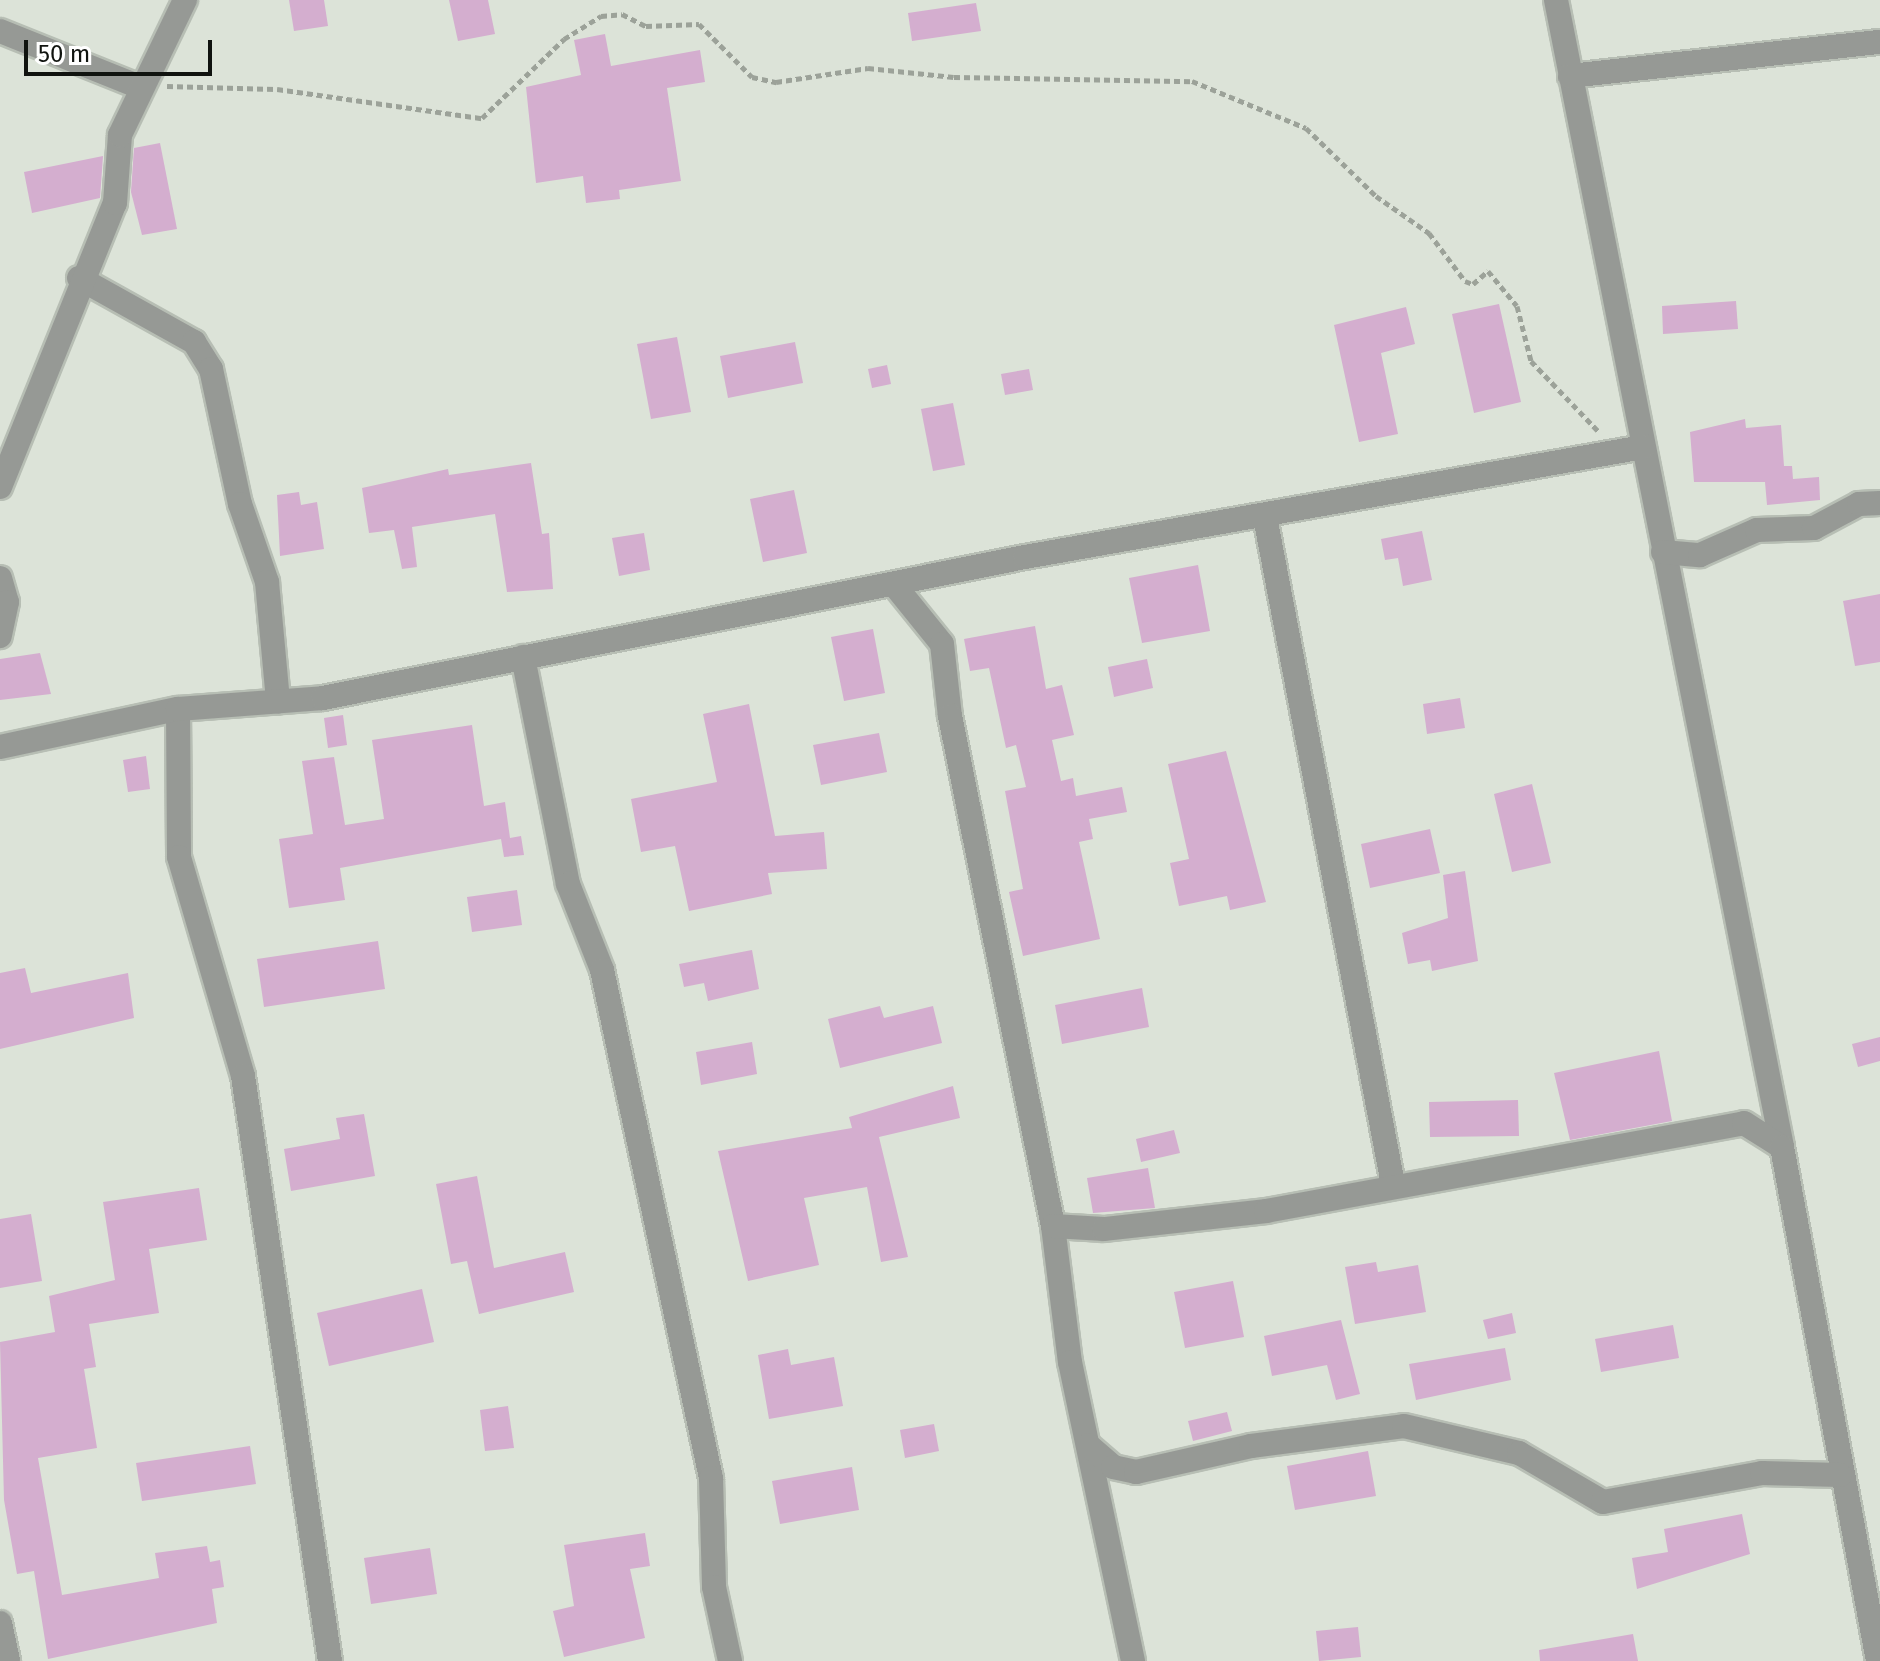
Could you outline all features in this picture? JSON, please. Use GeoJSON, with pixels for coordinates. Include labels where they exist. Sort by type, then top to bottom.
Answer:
{"type":"FeatureCollection","features":[{"type":"Feature","properties":{"kind":"street"},"geometry":{"type":"LineString","coordinates":[[168,42],[185,0]]}},
{"type":"Feature","properties":{"kind":"street"},"geometry":{"type":"LineString","coordinates":[[0,487],[79,278],[115,203],[120,135],[140,87],[168,42],[202,0]]}},
{"type":"Feature","properties":{"kind":"street"},"geometry":{"type":"LineString","coordinates":[[1556,0],[1782,1147],[1840,1475],[1878,1661]]}},
{"type":"Feature","properties":{"kind":"street"},"geometry":{"type":"LineString","coordinates":[[0,31],[140,87]]}},
{"type":"Feature","properties":{"kind":"street"},"geometry":{"type":"LineString","coordinates":[[1570,76],[1880,42]]}},
{"type":"Feature","properties":{"kind":"street"},"geometry":{"type":"LineString","coordinates":[[79,278],[194,342],[211,369],[240,504],[267,582],[278,701]]}},
{"type":"Feature","properties":{"kind":"street"},"geometry":{"type":"LineString","coordinates":[[0,747],[178,709],[278,701],[1643,447]]}},
{"type":"Feature","properties":{"kind":"street"},"geometry":{"type":"LineString","coordinates":[[1663,552],[1700,555],[1757,530],[1814,528],[1859,504],[1880,503]]}},
{"type":"Feature","properties":{"kind":"street"},"geometry":{"type":"LineString","coordinates":[[1265,517],[1393,1184]]}},
{"type":"Feature","properties":{"kind":"street"},"geometry":{"type":"LineString","coordinates":[[0,578],[7,602],[0,636]]}},
{"type":"Feature","properties":{"kind":"street"},"geometry":{"type":"LineString","coordinates":[[896,587],[942,644],[950,716],[1053,1226],[1088,1445],[1133,1661]]}},
{"type":"Feature","properties":{"kind":"street"},"geometry":{"type":"LineString","coordinates":[[523,657],[568,884],[602,970],[711,1478],[714,1587],[730,1661]]}},
{"type":"Feature","properties":{"kind":"street"},"geometry":{"type":"LineString","coordinates":[[178,709],[179,857],[243,1076],[330,1661]]}},
{"type":"Feature","properties":{"kind":"street"},"geometry":{"type":"LineString","coordinates":[[1053,1226],[1104,1229],[1266,1211],[1393,1184],[1744,1123],[1782,1147]]}},
{"type":"Feature","properties":{"kind":"street"},"geometry":{"type":"LineString","coordinates":[[1088,1445],[1113,1467],[1136,1472],[1251,1446],[1404,1426],[1519,1453],[1603,1502],[1762,1473],[1840,1475]]}},
{"type":"Feature","properties":{"kind":"street"},"geometry":{"type":"LineString","coordinates":[[0,1623],[8,1661]]}},
{"type":"Feature","properties":{"kind":"path"},"geometry":{"type":"LineString","coordinates":[[140,87],[277,89],[482,118],[564,39],[601,16],[622,14],[646,26],[699,24],[752,77],[776,82],[868,68],[954,77],[1192,81],[1306,128],[1376,196],[1429,233],[1465,281],[1473,284],[1488,271],[1517,306],[1531,361],[1614,452]]}},
{"type":"Feature","properties":{"kind":"building"},"geometry":{"type":"Polygon","coordinates":[[[289,0],[324,0],[328,26],[294,31],[289,0]]]}},
{"type":"Feature","properties":{"kind":"building"},"geometry":{"type":"Polygon","coordinates":[[[449,0],[488,0],[495,34],[458,41],[449,0]]]}},
{"type":"Feature","properties":{"kind":"building"},"geometry":{"type":"Polygon","coordinates":[[[976,3],[981,31],[912,41],[908,13],[976,3]]]}},
{"type":"Feature","properties":{"kind":"building"},"geometry":{"type":"Polygon","coordinates":[[[605,34],[611,66],[700,50],[705,82],[667,88],[681,181],[619,190],[620,199],[586,203],[583,176],[536,183],[526,87],[581,75],[574,40],[605,34]]]}},
{"type":"Feature","properties":{"kind":"building"},"geometry":{"type":"Polygon","coordinates":[[[160,143],[177,229],[142,235],[131,192],[134,148],[160,143]]]}},
{"type":"Feature","properties":{"kind":"building"},"geometry":{"type":"Polygon","coordinates":[[[103,156],[100,198],[32,213],[24,172],[103,156]]]}},
{"type":"Feature","properties":{"kind":"building"},"geometry":{"type":"Polygon","coordinates":[[[1736,301],[1738,329],[1663,334],[1662,306],[1736,301]]]}},
{"type":"Feature","properties":{"kind":"building"},"geometry":{"type":"Polygon","coordinates":[[[1499,304],[1521,402],[1474,413],[1452,314],[1499,304]]]}},
{"type":"Feature","properties":{"kind":"building"},"geometry":{"type":"Polygon","coordinates":[[[1406,307],[1415,344],[1381,353],[1398,434],[1359,442],[1334,325],[1406,307]]]}},
{"type":"Feature","properties":{"kind":"building"},"geometry":{"type":"Polygon","coordinates":[[[677,337],[691,412],[651,419],[637,344],[677,337]]]}},
{"type":"Feature","properties":{"kind":"building"},"geometry":{"type":"Polygon","coordinates":[[[795,342],[803,383],[728,398],[720,356],[795,342]]]}},
{"type":"Feature","properties":{"kind":"building"},"geometry":{"type":"Polygon","coordinates":[[[887,365],[891,384],[872,388],[868,369],[887,365]]]}},
{"type":"Feature","properties":{"kind":"building"},"geometry":{"type":"Polygon","coordinates":[[[1029,369],[1033,390],[1005,395],[1001,374],[1029,369]]]}},
{"type":"Feature","properties":{"kind":"building"},"geometry":{"type":"Polygon","coordinates":[[[953,403],[965,465],[933,471],[921,409],[953,403]]]}},
{"type":"Feature","properties":{"kind":"building"},"geometry":{"type":"Polygon","coordinates":[[[1745,419],[1746,428],[1781,425],[1784,466],[1792,466],[1793,479],[1819,477],[1820,500],[1767,505],[1765,482],[1694,482],[1690,432],[1745,419]]]}},
{"type":"Feature","properties":{"kind":"building"},"geometry":{"type":"Polygon","coordinates":[[[531,463],[542,534],[549,533],[553,589],[507,592],[495,514],[412,527],[417,567],[402,569],[394,530],[369,533],[362,488],[448,469],[449,475],[531,463]]]}},
{"type":"Feature","properties":{"kind":"building"},"geometry":{"type":"Polygon","coordinates":[[[794,490],[807,553],[763,562],[750,499],[794,490]]]}},
{"type":"Feature","properties":{"kind":"building"},"geometry":{"type":"Polygon","coordinates":[[[299,492],[301,505],[317,502],[324,549],[280,556],[277,495],[299,492]]]}},
{"type":"Feature","properties":{"kind":"building"},"geometry":{"type":"Polygon","coordinates":[[[1422,531],[1432,580],[1403,586],[1398,558],[1385,560],[1381,539],[1422,531]]]}},
{"type":"Feature","properties":{"kind":"building"},"geometry":{"type":"Polygon","coordinates":[[[644,533],[650,570],[619,576],[612,538],[644,533]]]}},
{"type":"Feature","properties":{"kind":"building"},"geometry":{"type":"Polygon","coordinates":[[[1198,565],[1210,631],[1142,643],[1129,578],[1198,565]]]}},
{"type":"Feature","properties":{"kind":"building"},"geometry":{"type":"Polygon","coordinates":[[[1880,594],[1880,662],[1855,666],[1843,601],[1880,594]]]}},
{"type":"Feature","properties":{"kind":"building"},"geometry":{"type":"Polygon","coordinates":[[[1035,626],[1046,689],[1062,685],[1074,735],[1052,740],[1061,781],[1073,778],[1076,796],[1122,787],[1127,812],[1089,819],[1093,839],[1079,842],[1100,939],[1023,956],[1009,892],[1023,889],[1005,791],[1026,787],[1016,745],[1006,748],[989,668],[970,671],[964,639],[1035,626]]]}},
{"type":"Feature","properties":{"kind":"building"},"geometry":{"type":"Polygon","coordinates":[[[873,629],[885,693],[844,701],[831,637],[873,629]]]}},
{"type":"Feature","properties":{"kind":"building"},"geometry":{"type":"Polygon","coordinates":[[[40,653],[51,694],[0,700],[0,659],[40,653]]]}},
{"type":"Feature","properties":{"kind":"building"},"geometry":{"type":"Polygon","coordinates":[[[1147,659],[1153,688],[1114,697],[1108,667],[1147,659]]]}},
{"type":"Feature","properties":{"kind":"building"},"geometry":{"type":"Polygon","coordinates":[[[1460,698],[1465,728],[1427,734],[1423,704],[1460,698]]]}},
{"type":"Feature","properties":{"kind":"building"},"geometry":{"type":"Polygon","coordinates":[[[749,704],[775,836],[824,832],[827,869],[768,873],[772,894],[689,911],[675,846],[641,852],[631,799],[717,782],[703,714],[749,704]]]}},
{"type":"Feature","properties":{"kind":"building"},"geometry":{"type":"Polygon","coordinates":[[[343,715],[347,745],[328,748],[324,718],[343,715]]]}},
{"type":"Feature","properties":{"kind":"building"},"geometry":{"type":"Polygon","coordinates":[[[472,725],[484,806],[505,802],[510,838],[521,836],[524,855],[504,857],[501,839],[340,868],[345,900],[289,908],[279,839],[313,834],[302,761],[334,757],[345,825],[384,819],[372,740],[472,725]]]}},
{"type":"Feature","properties":{"kind":"building"},"geometry":{"type":"Polygon","coordinates":[[[879,733],[887,772],[821,785],[813,745],[879,733]]]}},
{"type":"Feature","properties":{"kind":"building"},"geometry":{"type":"Polygon","coordinates":[[[1226,751],[1266,902],[1230,910],[1227,896],[1179,906],[1170,863],[1189,859],[1168,764],[1226,751]]]}},
{"type":"Feature","properties":{"kind":"building"},"geometry":{"type":"Polygon","coordinates":[[[146,756],[150,789],[128,792],[123,760],[146,756]]]}},
{"type":"Feature","properties":{"kind":"building"},"geometry":{"type":"Polygon","coordinates":[[[1532,784],[1551,863],[1512,872],[1494,794],[1532,784]]]}},
{"type":"Feature","properties":{"kind":"building"},"geometry":{"type":"Polygon","coordinates":[[[1430,829],[1440,873],[1370,888],[1361,844],[1430,829]]]}},
{"type":"Feature","properties":{"kind":"building"},"geometry":{"type":"Polygon","coordinates":[[[1465,871],[1478,961],[1432,971],[1430,960],[1408,964],[1402,933],[1448,918],[1443,875],[1465,871]]]}},
{"type":"Feature","properties":{"kind":"building"},"geometry":{"type":"Polygon","coordinates":[[[517,890],[522,925],[472,932],[467,897],[517,890]]]}},
{"type":"Feature","properties":{"kind":"building"},"geometry":{"type":"Polygon","coordinates":[[[378,941],[385,989],[264,1007],[257,959],[378,941]]]}},
{"type":"Feature","properties":{"kind":"building"},"geometry":{"type":"Polygon","coordinates":[[[752,950],[759,989],[708,1001],[704,983],[684,987],[679,964],[752,950]]]}},
{"type":"Feature","properties":{"kind":"building"},"geometry":{"type":"Polygon","coordinates":[[[25,968],[31,993],[128,973],[134,1018],[0,1049],[0,973],[25,968]]]}},
{"type":"Feature","properties":{"kind":"building"},"geometry":{"type":"Polygon","coordinates":[[[1142,988],[1149,1027],[1062,1044],[1055,1005],[1142,988]]]}},
{"type":"Feature","properties":{"kind":"building"},"geometry":{"type":"Polygon","coordinates":[[[880,1006],[884,1018],[933,1006],[942,1043],[840,1068],[828,1019],[880,1006]]]}},
{"type":"Feature","properties":{"kind":"building"},"geometry":{"type":"Polygon","coordinates":[[[1880,1037],[1880,1061],[1858,1067],[1852,1044],[1880,1037]]]}},
{"type":"Feature","properties":{"kind":"building"},"geometry":{"type":"Polygon","coordinates":[[[752,1042],[757,1074],[701,1085],[696,1052],[752,1042]]]}},
{"type":"Feature","properties":{"kind":"building"},"geometry":{"type":"Polygon","coordinates":[[[1659,1051],[1672,1121],[1570,1140],[1554,1073],[1659,1051]]]}},
{"type":"Feature","properties":{"kind":"building"},"geometry":{"type":"Polygon","coordinates":[[[953,1086],[960,1118],[879,1137],[908,1257],[881,1262],[867,1187],[804,1198],[819,1265],[748,1281],[718,1151],[852,1128],[849,1117],[953,1086]]]}},
{"type":"Feature","properties":{"kind":"building"},"geometry":{"type":"Polygon","coordinates":[[[1518,1100],[1519,1136],[1430,1137],[1429,1102],[1518,1100]]]}},
{"type":"Feature","properties":{"kind":"building"},"geometry":{"type":"Polygon","coordinates":[[[364,1114],[375,1176],[291,1191],[284,1149],[340,1139],[336,1118],[364,1114]]]}},
{"type":"Feature","properties":{"kind":"building"},"geometry":{"type":"Polygon","coordinates":[[[1174,1130],[1180,1153],[1141,1162],[1136,1139],[1174,1130]]]}},
{"type":"Feature","properties":{"kind":"building"},"geometry":{"type":"Polygon","coordinates":[[[1148,1168],[1155,1208],[1093,1213],[1087,1178],[1148,1168]]]}},
{"type":"Feature","properties":{"kind":"building"},"geometry":{"type":"Polygon","coordinates":[[[477,1176],[494,1268],[565,1252],[574,1292],[479,1314],[467,1261],[451,1264],[436,1184],[477,1176]]]}},
{"type":"Feature","properties":{"kind":"building"},"geometry":{"type":"Polygon","coordinates":[[[199,1188],[207,1240],[149,1249],[159,1313],[89,1324],[96,1367],[84,1369],[97,1448],[38,1458],[62,1595],[159,1578],[155,1553],[207,1546],[210,1562],[220,1560],[224,1587],[212,1589],[217,1623],[48,1659],[34,1571],[17,1574],[4,1500],[0,1342],[55,1332],[49,1296],[115,1280],[103,1202],[199,1188]]]}},
{"type":"Feature","properties":{"kind":"building"},"geometry":{"type":"Polygon","coordinates":[[[31,1214],[42,1281],[0,1288],[0,1219],[31,1214]]]}},
{"type":"Feature","properties":{"kind":"building"},"geometry":{"type":"Polygon","coordinates":[[[1376,1262],[1378,1272],[1418,1265],[1426,1312],[1355,1324],[1345,1267],[1376,1262]]]}},
{"type":"Feature","properties":{"kind":"building"},"geometry":{"type":"Polygon","coordinates":[[[1233,1281],[1244,1337],[1185,1348],[1174,1292],[1233,1281]]]}},
{"type":"Feature","properties":{"kind":"building"},"geometry":{"type":"Polygon","coordinates":[[[422,1289],[434,1342],[329,1366],[317,1313],[422,1289]]]}},
{"type":"Feature","properties":{"kind":"building"},"geometry":{"type":"Polygon","coordinates":[[[1512,1313],[1516,1333],[1488,1339],[1483,1320],[1512,1313]]]}},
{"type":"Feature","properties":{"kind":"building"},"geometry":{"type":"Polygon","coordinates":[[[1341,1320],[1360,1394],[1336,1400],[1327,1365],[1272,1376],[1264,1336],[1341,1320]]]}},
{"type":"Feature","properties":{"kind":"building"},"geometry":{"type":"Polygon","coordinates":[[[1673,1325],[1679,1358],[1601,1372],[1595,1339],[1673,1325]]]}},
{"type":"Feature","properties":{"kind":"building"},"geometry":{"type":"Polygon","coordinates":[[[1505,1348],[1511,1380],[1416,1400],[1409,1364],[1505,1348]]]}},
{"type":"Feature","properties":{"kind":"building"},"geometry":{"type":"Polygon","coordinates":[[[788,1349],[791,1365],[834,1357],[843,1406],[769,1419],[758,1355],[788,1349]]]}},
{"type":"Feature","properties":{"kind":"building"},"geometry":{"type":"Polygon","coordinates":[[[508,1406],[514,1448],[485,1451],[480,1410],[508,1406]]]}},
{"type":"Feature","properties":{"kind":"building"},"geometry":{"type":"Polygon","coordinates":[[[1227,1412],[1232,1431],[1193,1441],[1188,1421],[1227,1412]]]}},
{"type":"Feature","properties":{"kind":"building"},"geometry":{"type":"Polygon","coordinates":[[[934,1424],[939,1451],[905,1458],[900,1430],[934,1424]]]}},
{"type":"Feature","properties":{"kind":"building"},"geometry":{"type":"Polygon","coordinates":[[[250,1446],[256,1484],[142,1501],[136,1463],[250,1446]]]}},
{"type":"Feature","properties":{"kind":"building"},"geometry":{"type":"Polygon","coordinates":[[[1368,1451],[1376,1496],[1295,1510],[1287,1466],[1368,1451]]]}},
{"type":"Feature","properties":{"kind":"building"},"geometry":{"type":"Polygon","coordinates":[[[852,1467],[859,1510],[780,1524],[772,1481],[852,1467]]]}},
{"type":"Feature","properties":{"kind":"building"},"geometry":{"type":"Polygon","coordinates":[[[1742,1514],[1750,1554],[1637,1589],[1632,1558],[1668,1552],[1664,1529],[1742,1514]]]}},
{"type":"Feature","properties":{"kind":"building"},"geometry":{"type":"Polygon","coordinates":[[[645,1533],[650,1566],[630,1569],[645,1638],[564,1657],[553,1611],[574,1606],[564,1545],[645,1533]]]}},
{"type":"Feature","properties":{"kind":"building"},"geometry":{"type":"Polygon","coordinates":[[[430,1548],[437,1594],[371,1604],[364,1558],[430,1548]]]}},
{"type":"Feature","properties":{"kind":"building"},"geometry":{"type":"Polygon","coordinates":[[[1358,1627],[1361,1657],[1319,1661],[1316,1631],[1358,1627]]]}},
{"type":"Feature","properties":{"kind":"building"},"geometry":{"type":"Polygon","coordinates":[[[1633,1634],[1638,1661],[1540,1661],[1539,1650],[1633,1634]]]}}]}
